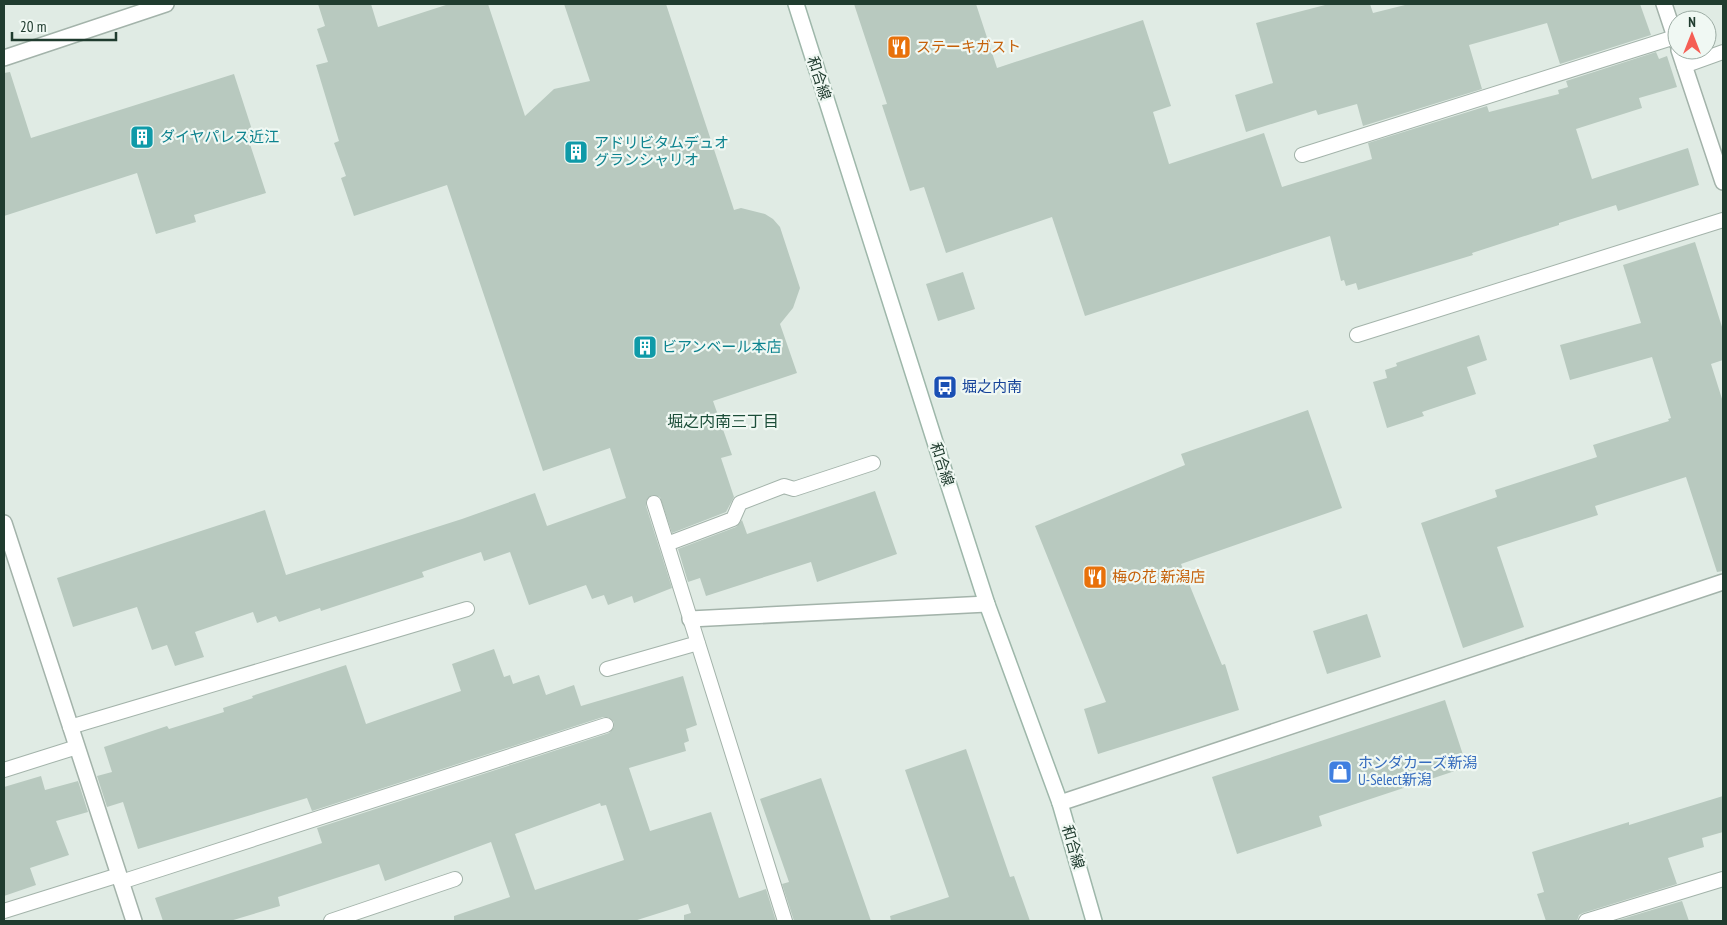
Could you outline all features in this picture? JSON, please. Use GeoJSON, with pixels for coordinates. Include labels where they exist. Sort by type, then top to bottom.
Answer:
{"type":"FeatureCollection","features":[{"type":"Feature","properties":{"kind":"street"},"geometry":{"type":"LineString","coordinates":[[4,58],[166,4]]}},
{"type":"Feature","properties":{"kind":"street","name":"和合線"},"geometry":{"type":"LineString","coordinates":[[796,4],[988,604],[1060,803],[1094,921]]}},
{"type":"Feature","properties":{"kind":"street"},"geometry":{"type":"LineString","coordinates":[[1682,60],[1723,182]]}},
{"type":"Feature","properties":{"kind":"street"},"geometry":{"type":"LineString","coordinates":[[4,523],[134,921]]}},
{"type":"Feature","properties":{"kind":"street"},"geometry":{"type":"LineString","coordinates":[[1060,803],[1723,582]]}},
{"type":"Feature","properties":{"kind":"street"},"geometry":{"type":"LineString","coordinates":[[690,619],[988,604]]}},
{"type":"Feature","properties":{"kind":"lane"},"geometry":{"type":"LineString","coordinates":[[1302,155],[1667,46]]}},
{"type":"Feature","properties":{"kind":"lane"},"geometry":{"type":"LineString","coordinates":[[1684,66],[1723,52]]}},
{"type":"Feature","properties":{"kind":"lane"},"geometry":{"type":"LineString","coordinates":[[1357,336],[1723,220]]}},
{"type":"Feature","properties":{"kind":"lane"},"geometry":{"type":"LineString","coordinates":[[667,544],[732,518],[740,503],[775,489],[784,486],[794,489],[873,463]]}},
{"type":"Feature","properties":{"kind":"lane"},"geometry":{"type":"LineString","coordinates":[[654,503],[785,921]]}},
{"type":"Feature","properties":{"kind":"lane"},"geometry":{"type":"LineString","coordinates":[[70,728],[467,609]]}},
{"type":"Feature","properties":{"kind":"lane"},"geometry":{"type":"LineString","coordinates":[[607,669],[698,643]]}},
{"type":"Feature","properties":{"kind":"lane"},"geometry":{"type":"LineString","coordinates":[[4,912],[120,879],[606,725]]}},
{"type":"Feature","properties":{"kind":"lane"},"geometry":{"type":"LineString","coordinates":[[4,770],[77,747]]}},
{"type":"Feature","properties":{"kind":"lane"},"geometry":{"type":"LineString","coordinates":[[331,921],[455,879]]}},
{"type":"Feature","properties":{"kind":"lane"},"geometry":{"type":"LineString","coordinates":[[1586,921],[1723,879]]}},
{"type":"Feature","properties":{"kind":"building"},"geometry":{"type":"Polygon","coordinates":[[[318,4],[371,4],[378,27],[449,4],[488,4],[525,116],[554,89],[590,81],[564,4],[666,4],[734,210],[741,208],[765,214],[780,227],[800,288],[793,308],[780,324],[797,373],[713,401],[732,455],[721,458],[734,497],[726,512],[672,533],[660,497],[652,495],[646,501],[672,588],[634,603],[632,596],[608,605],[604,595],[592,599],[586,585],[529,605],[510,552],[484,561],[481,552],[422,572],[424,577],[321,611],[320,608],[279,622],[276,616],[257,623],[253,612],[195,632],[204,657],[175,666],[167,645],[152,650],[137,607],[73,627],[57,578],[265,510],[286,575],[462,519],[535,493],[547,526],[626,498],[610,448],[543,471],[447,185],[354,216],[341,178],[346,176],[334,143],[339,141],[316,65],[328,62],[317,29],[325,26],[318,4]]]}},
{"type":"Feature","properties":{"kind":"building"},"geometry":{"type":"Polygon","coordinates":[[[854,4],[976,4],[997,68],[1143,20],[1171,106],[1153,112],[1169,164],[1264,133],[1282,187],[1372,159],[1368,143],[1487,106],[1489,112],[1559,94],[1558,90],[1568,87],[1566,81],[1656,52],[1659,59],[1667,56],[1677,87],[1639,98],[1642,108],[1576,129],[1592,179],[1688,148],[1699,185],[1618,211],[1616,205],[1472,253],[1473,255],[1358,290],[1356,283],[1346,286],[1344,280],[1341,281],[1330,236],[1085,316],[1052,217],[946,253],[924,187],[910,191],[882,105],[887,104],[854,4]]]}},
{"type":"Feature","properties":{"kind":"building"},"geometry":{"type":"Polygon","coordinates":[[[1329,4],[1370,4],[1373,13],[1409,4],[1640,4],[1651,35],[1560,64],[1547,23],[1469,45],[1482,89],[1363,126],[1357,104],[1318,115],[1316,110],[1246,132],[1235,95],[1273,83],[1256,23],[1329,4]]]}},
{"type":"Feature","properties":{"kind":"building","name":"ダイヤパレス近江"},"geometry":{"type":"Polygon","coordinates":[[[10,72],[31,138],[234,74],[254,136],[248,138],[266,193],[194,215],[196,222],[156,234],[137,173],[4,216],[4,73],[10,72]]]}},
{"type":"Feature","properties":{"kind":"building"},"geometry":{"type":"Polygon","coordinates":[[[1695,242],[1723,330],[1723,360],[1711,364],[1723,402],[1723,571],[1717,572],[1686,477],[1595,506],[1598,515],[1497,547],[1524,627],[1463,648],[1421,523],[1497,497],[1495,490],[1597,457],[1593,445],[1669,421],[1668,419],[1671,418],[1652,357],[1570,380],[1560,345],[1641,323],[1623,265],[1695,242]]]}},
{"type":"Feature","properties":{"kind":"building"},"geometry":{"type":"Polygon","coordinates":[[[963,272],[975,309],[938,321],[926,284],[963,272]]]}},
{"type":"Feature","properties":{"kind":"building"},"geometry":{"type":"Polygon","coordinates":[[[1479,335],[1487,360],[1467,367],[1476,394],[1422,412],[1424,416],[1387,428],[1373,382],[1387,378],[1385,370],[1397,366],[1396,363],[1479,335]]]}},
{"type":"Feature","properties":{"kind":"building"},"geometry":{"type":"Polygon","coordinates":[[[1308,410],[1342,508],[1181,564],[1222,665],[1225,664],[1239,710],[1098,754],[1084,709],[1106,702],[1035,526],[1185,465],[1181,454],[1308,410]]]}},
{"type":"Feature","properties":{"kind":"building"},"geometry":{"type":"Polygon","coordinates":[[[875,491],[897,554],[817,582],[811,562],[706,596],[700,578],[688,582],[678,549],[736,527],[742,520],[747,534],[875,491]]]}},
{"type":"Feature","properties":{"kind":"building"},"geometry":{"type":"Polygon","coordinates":[[[1367,614],[1381,657],[1327,674],[1313,631],[1367,614]]]}},
{"type":"Feature","properties":{"kind":"building"},"geometry":{"type":"Polygon","coordinates":[[[494,649],[504,677],[510,675],[513,684],[539,675],[546,695],[574,685],[581,706],[683,676],[697,725],[686,729],[689,741],[684,743],[686,751],[629,768],[650,831],[711,812],[739,898],[766,889],[776,921],[684,921],[684,915],[691,913],[688,904],[634,921],[454,921],[454,916],[510,897],[491,842],[385,881],[379,864],[278,897],[280,906],[230,921],[163,921],[155,898],[322,843],[317,828],[609,733],[614,727],[614,722],[608,717],[603,717],[312,811],[307,798],[138,849],[123,802],[107,807],[97,776],[112,772],[104,747],[167,726],[169,729],[224,712],[223,708],[253,698],[252,696],[346,665],[366,724],[461,691],[452,664],[494,649]],[[600,803],[515,834],[535,890],[624,860],[606,805],[601,806],[600,803]]]}},
{"type":"Feature","properties":{"kind":"building","name":"ホンダカーズ新潟 U-Select新潟"},"geometry":{"type":"Polygon","coordinates":[[[1445,700],[1467,767],[1319,816],[1322,826],[1237,854],[1212,777],[1445,700]]]}},
{"type":"Feature","properties":{"kind":"building"},"geometry":{"type":"Polygon","coordinates":[[[966,749],[1010,877],[1014,876],[1030,921],[891,921],[890,916],[949,897],[905,770],[966,749]]]}},
{"type":"Feature","properties":{"kind":"building"},"geometry":{"type":"Polygon","coordinates":[[[41,776],[45,790],[78,781],[88,812],[56,821],[69,855],[30,868],[36,885],[4,896],[4,787],[41,776]]]}},
{"type":"Feature","properties":{"kind":"building"},"geometry":{"type":"Polygon","coordinates":[[[821,778],[871,921],[794,921],[782,884],[789,882],[760,799],[821,778]]]}},
{"type":"Feature","properties":{"kind":"building"},"geometry":{"type":"Polygon","coordinates":[[[1723,796],[1723,832],[1702,838],[1704,847],[1668,858],[1677,884],[1583,913],[1579,915],[1577,921],[1546,921],[1537,894],[1544,892],[1532,852],[1723,796]]]}},
{"type":"Feature","properties":{"kind":"building"},"geometry":{"type":"Polygon","coordinates":[[[1682,901],[1689,921],[1615,921],[1682,901]]]}},
{"type":"Feature","properties":{"kind":"place","name":"ステーキガスト"},"geometry":{"type":"Point","coordinates":[899,47]}},
{"type":"Feature","properties":{"kind":"place","name":"ダイヤパレス近江"},"geometry":{"type":"Point","coordinates":[142,137]}},
{"type":"Feature","properties":{"kind":"place","name":"アドリビタムデュオ グランシャリオ"},"geometry":{"type":"Point","coordinates":[576,152]}},
{"type":"Feature","properties":{"kind":"place","name":"ビアンベール本店"},"geometry":{"type":"Point","coordinates":[645,347]}},
{"type":"Feature","properties":{"kind":"place","name":"堀之内南"},"geometry":{"type":"Point","coordinates":[945,387]}},
{"type":"Feature","properties":{"kind":"place","name":"梅の花 新潟店"},"geometry":{"type":"Point","coordinates":[1095,577]}},
{"type":"Feature","properties":{"kind":"place","name":"ホンダカーズ新潟 U-Select新潟"},"geometry":{"type":"Point","coordinates":[1340,772]}},
{"type":"Feature","properties":{"kind":"district","name":"堀之内南三丁目"},"geometry":{"type":"Point","coordinates":[723,421]}}]}
